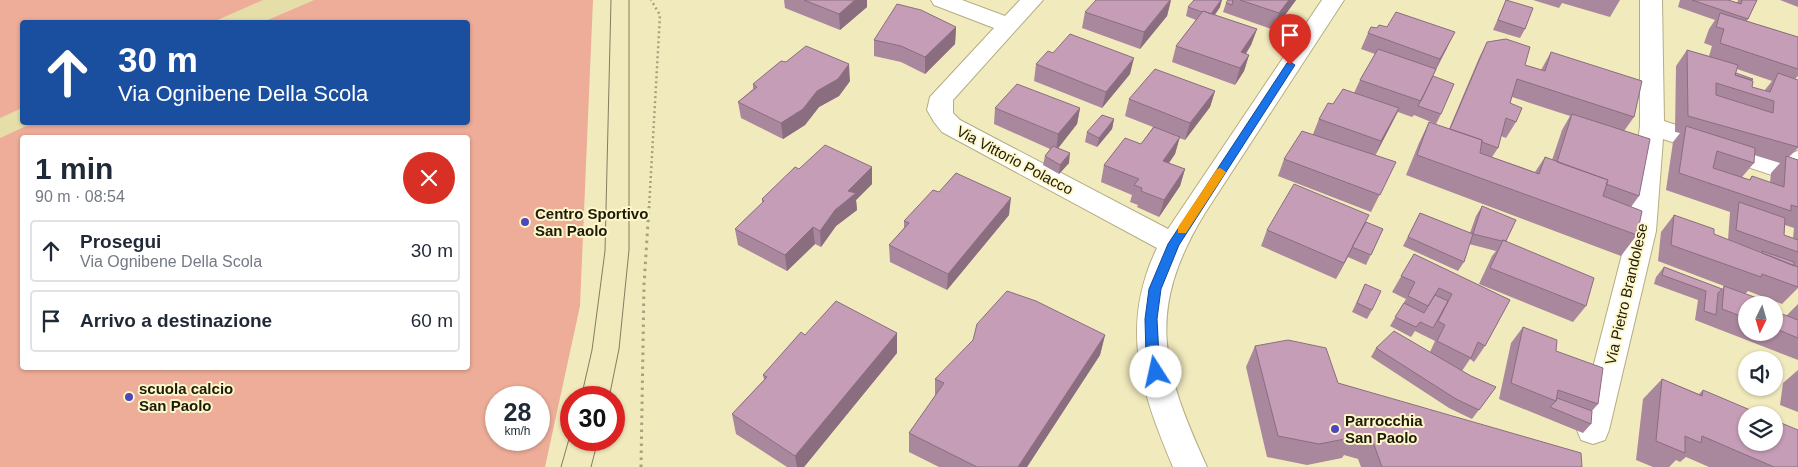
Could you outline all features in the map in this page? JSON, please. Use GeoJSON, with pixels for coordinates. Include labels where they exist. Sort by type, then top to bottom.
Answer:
{"type":"FeatureCollection","features":[{"type":"Feature","properties":{"kind":"street"},"geometry":{"type":"LineString","coordinates":[[942,0],[1007,26]]}},
{"type":"Feature","properties":{"kind":"street","name":"Via Vittorio Polacco"},"geometry":{"type":"LineString","coordinates":[[1032,0],[942,97],[938,109],[942,118],[960,131],[1173,244]]}},
{"type":"Feature","properties":{"kind":"street"},"geometry":{"type":"LineString","coordinates":[[1190,467],[1168,419],[1152,356],[1151,319],[1155,289],[1173,244],[1333,0]]}},
{"type":"Feature","properties":{"kind":"street","name":"Via Pietro Brandolese"},"geometry":{"type":"LineString","coordinates":[[1593,430],[1642,231],[1652,126],[1652,0]]}},
{"type":"Feature","properties":{"kind":"street"},"geometry":{"type":"LineString","coordinates":[[1652,126],[1793,173],[1798,160]]}},
{"type":"Feature","properties":{"kind":"path"},"geometry":{"type":"LineString","coordinates":[[641,467],[644,285],[660,15],[651,0]]}},
{"type":"Feature","properties":{"kind":"shaded area"},"geometry":{"type":"Polygon","coordinates":[[[0,0],[314,0],[268,20],[20,20],[20,125],[30,125],[0,138],[0,0]]]}},
{"type":"Feature","properties":{"kind":"shaded area"},"geometry":{"type":"Polygon","coordinates":[[[0,0],[263,0],[218,20],[20,20],[20,109],[0,118],[0,0]]]}},
{"type":"Feature","properties":{"kind":"shaded area","name":"Centro Sportivo San Paolo"},"geometry":{"type":"Polygon","coordinates":[[[314,0],[593,0],[580,306],[563,386],[560,386],[560,398],[550,444],[550,386],[485,386],[485,451],[548,451],[545,467],[0,467],[0,138],[28,125],[470,125],[470,20],[268,20],[314,0]]]}},
{"type":"Feature","properties":{"kind":"building"},"geometry":{"type":"Polygon","coordinates":[[[804,0],[855,0],[839,14],[804,0]]]}},
{"type":"Feature","properties":{"kind":"building"},"geometry":{"type":"Polygon","coordinates":[[[1096,0],[1170,0],[1144,32],[1085,12],[1096,0]]]}},
{"type":"Feature","properties":{"kind":"building"},"geometry":{"type":"Polygon","coordinates":[[[1194,0],[1221,0],[1211,14],[1188,7],[1194,0]]]}},
{"type":"Feature","properties":{"kind":"building"},"geometry":{"type":"Polygon","coordinates":[[[1228,0],[1233,0],[1232,5],[1226,3],[1228,0]]]}},
{"type":"Feature","properties":{"kind":"building"},"geometry":{"type":"Polygon","coordinates":[[[1240,0],[1289,0],[1279,13],[1240,0]]]}},
{"type":"Feature","properties":{"kind":"building"},"geometry":{"type":"Polygon","coordinates":[[[1506,0],[1533,8],[1525,29],[1498,20],[1506,0]]]}},
{"type":"Feature","properties":{"kind":"building"},"geometry":{"type":"Polygon","coordinates":[[[1692,0],[1728,0],[1741,4],[1742,0],[1757,0],[1748,19],[1692,0]]]}},
{"type":"Feature","properties":{"kind":"building"},"geometry":{"type":"Polygon","coordinates":[[[897,4],[921,10],[956,27],[925,57],[901,46],[874,40],[897,4]]]}},
{"type":"Feature","properties":{"kind":"building"},"geometry":{"type":"Polygon","coordinates":[[[1203,11],[1257,29],[1241,52],[1249,55],[1240,68],[1176,46],[1203,11]]]}},
{"type":"Feature","properties":{"kind":"building"},"geometry":{"type":"Polygon","coordinates":[[[1396,12],[1455,32],[1440,59],[1368,33],[1371,27],[1377,28],[1379,25],[1387,27],[1396,12]]]}},
{"type":"Feature","properties":{"kind":"building"},"geometry":{"type":"Polygon","coordinates":[[[1720,13],[1798,37],[1798,69],[1720,43],[1724,29],[1716,27],[1720,13]]]}},
{"type":"Feature","properties":{"kind":"building"},"geometry":{"type":"Polygon","coordinates":[[[1070,34],[1134,58],[1106,92],[1036,64],[1048,51],[1053,53],[1070,34]]]}},
{"type":"Feature","properties":{"kind":"building"},"geometry":{"type":"Polygon","coordinates":[[[1506,39],[1530,47],[1525,65],[1545,71],[1551,52],[1642,81],[1634,117],[1517,79],[1510,103],[1522,108],[1516,122],[1506,118],[1498,148],[1482,142],[1482,140],[1450,129],[1487,42],[1506,39]]]}},
{"type":"Feature","properties":{"kind":"building"},"geometry":{"type":"Polygon","coordinates":[[[806,46],[849,64],[838,79],[817,91],[803,109],[781,123],[738,102],[757,87],[753,84],[781,61],[786,62],[806,46]]]}},
{"type":"Feature","properties":{"kind":"building"},"geometry":{"type":"Polygon","coordinates":[[[1378,49],[1436,69],[1421,101],[1360,80],[1378,49]]]}},
{"type":"Feature","properties":{"kind":"building"},"geometry":{"type":"Polygon","coordinates":[[[1687,50],[1738,65],[1735,75],[1753,81],[1752,87],[1770,92],[1778,73],[1798,80],[1798,147],[1688,116],[1687,50]],[[1716,83],[1716,95],[1773,113],[1774,101],[1716,83]]]}},
{"type":"Feature","properties":{"kind":"building"},"geometry":{"type":"Polygon","coordinates":[[[1155,69],[1215,91],[1190,123],[1129,99],[1155,69]]]}},
{"type":"Feature","properties":{"kind":"building"},"geometry":{"type":"Polygon","coordinates":[[[1736,73],[1753,79],[1735,75],[1736,73]]]}},
{"type":"Feature","properties":{"kind":"building"},"geometry":{"type":"Polygon","coordinates":[[[1433,76],[1454,84],[1441,114],[1418,106],[1433,76]]]}},
{"type":"Feature","properties":{"kind":"building"},"geometry":{"type":"Polygon","coordinates":[[[1017,84],[1080,108],[1058,134],[995,108],[1017,84]]]}},
{"type":"Feature","properties":{"kind":"building"},"geometry":{"type":"Polygon","coordinates":[[[1343,89],[1399,108],[1381,141],[1319,119],[1328,103],[1333,104],[1343,89]]]}},
{"type":"Feature","properties":{"kind":"building"},"geometry":{"type":"Polygon","coordinates":[[[1572,114],[1650,139],[1639,196],[1606,184],[1608,180],[1557,162],[1572,114]]]}},
{"type":"Feature","properties":{"kind":"building"},"geometry":{"type":"Polygon","coordinates":[[[1102,115],[1114,119],[1099,138],[1087,132],[1102,115]]]}},
{"type":"Feature","properties":{"kind":"building"},"geometry":{"type":"Polygon","coordinates":[[[1429,122],[1482,140],[1480,153],[1539,174],[1545,157],[1608,180],[1603,196],[1642,211],[1637,235],[1417,155],[1429,122]]]}},
{"type":"Feature","properties":{"kind":"building"},"geometry":{"type":"Polygon","coordinates":[[[1686,126],[1755,148],[1754,163],[1717,151],[1713,168],[1750,180],[1752,176],[1784,187],[1786,156],[1798,160],[1798,207],[1791,205],[1791,211],[1679,173],[1686,126]]]}},
{"type":"Feature","properties":{"kind":"building"},"geometry":{"type":"Polygon","coordinates":[[[1154,127],[1180,137],[1163,161],[1185,169],[1164,200],[1141,191],[1142,188],[1134,185],[1139,179],[1104,165],[1125,138],[1141,144],[1154,127]]]}},
{"type":"Feature","properties":{"kind":"building"},"geometry":{"type":"Polygon","coordinates":[[[1302,131],[1396,162],[1380,195],[1284,159],[1302,131]]]}},
{"type":"Feature","properties":{"kind":"building"},"geometry":{"type":"Polygon","coordinates":[[[825,145],[872,167],[848,191],[856,193],[835,210],[820,231],[813,227],[785,255],[735,229],[795,167],[799,169],[825,145]]]}},
{"type":"Feature","properties":{"kind":"building"},"geometry":{"type":"Polygon","coordinates":[[[1053,146],[1070,153],[1060,165],[1045,156],[1053,146]]]}},
{"type":"Feature","properties":{"kind":"building"},"geometry":{"type":"Polygon","coordinates":[[[956,173],[1011,198],[948,274],[889,245],[909,223],[904,221],[933,190],[939,192],[956,173]]]}},
{"type":"Feature","properties":{"kind":"building"},"geometry":{"type":"Polygon","coordinates":[[[1294,184],[1369,215],[1344,263],[1267,230],[1294,184]]]}},
{"type":"Feature","properties":{"kind":"building"},"geometry":{"type":"Polygon","coordinates":[[[1739,202],[1785,218],[1784,235],[1798,240],[1798,252],[1736,230],[1739,202]]]}},
{"type":"Feature","properties":{"kind":"building"},"geometry":{"type":"Polygon","coordinates":[[[1482,206],[1516,220],[1506,241],[1473,234],[1482,206]]]}},
{"type":"Feature","properties":{"kind":"building"},"geometry":{"type":"Polygon","coordinates":[[[1420,213],[1473,234],[1464,262],[1408,237],[1420,213]]]}},
{"type":"Feature","properties":{"kind":"building"},"geometry":{"type":"Polygon","coordinates":[[[1674,215],[1714,229],[1714,234],[1798,267],[1798,287],[1762,274],[1761,277],[1671,245],[1674,215]]]}},
{"type":"Feature","properties":{"kind":"building"},"geometry":{"type":"Polygon","coordinates":[[[1366,222],[1383,229],[1371,255],[1352,247],[1366,222]]]}},
{"type":"Feature","properties":{"kind":"building"},"geometry":{"type":"Polygon","coordinates":[[[1503,240],[1594,278],[1586,306],[1490,268],[1503,240]]]}},
{"type":"Feature","properties":{"kind":"building"},"geometry":{"type":"Polygon","coordinates":[[[1762,251],[1794,262],[1794,266],[1762,253],[1762,251]]]}},
{"type":"Feature","properties":{"kind":"building"},"geometry":{"type":"Polygon","coordinates":[[[1414,254],[1510,300],[1485,346],[1478,342],[1471,358],[1437,341],[1445,325],[1438,321],[1452,294],[1439,288],[1428,306],[1408,296],[1415,282],[1401,276],[1414,254]]]}},
{"type":"Feature","properties":{"kind":"building"},"geometry":{"type":"Polygon","coordinates":[[[1664,267],[1722,289],[1718,293],[1716,315],[1704,311],[1706,291],[1662,275],[1664,267]]]}},
{"type":"Feature","properties":{"kind":"building"},"geometry":{"type":"Polygon","coordinates":[[[1365,284],[1381,291],[1372,310],[1357,303],[1365,284]]]}},
{"type":"Feature","properties":{"kind":"building"},"geometry":{"type":"Polygon","coordinates":[[[1724,286],[1752,296],[1738,296],[1738,315],[1722,309],[1724,286]]]}},
{"type":"Feature","properties":{"kind":"building"},"geometry":{"type":"Polygon","coordinates":[[[1007,291],[1036,301],[1105,335],[1018,467],[977,467],[909,433],[944,383],[935,379],[973,340],[977,324],[1007,291]]]}},
{"type":"Feature","properties":{"kind":"building"},"geometry":{"type":"Polygon","coordinates":[[[1435,295],[1448,301],[1433,328],[1420,322],[1416,327],[1395,317],[1404,303],[1424,313],[1435,295]]]}},
{"type":"Feature","properties":{"kind":"building"},"geometry":{"type":"Polygon","coordinates":[[[836,301],[897,333],[795,456],[732,414],[767,377],[763,375],[801,332],[805,335],[836,301]]]}},
{"type":"Feature","properties":{"kind":"building"},"geometry":{"type":"Polygon","coordinates":[[[1783,314],[1798,320],[1798,338],[1783,332],[1783,314]]]}},
{"type":"Feature","properties":{"kind":"building"},"geometry":{"type":"Polygon","coordinates":[[[1523,327],[1557,340],[1556,351],[1603,368],[1598,404],[1558,390],[1556,401],[1511,383],[1523,327]]]}},
{"type":"Feature","properties":{"kind":"building"},"geometry":{"type":"Polygon","coordinates":[[[1394,331],[1471,376],[1496,387],[1479,410],[1456,399],[1376,348],[1394,331]]]}},
{"type":"Feature","properties":{"kind":"building"},"geometry":{"type":"Polygon","coordinates":[[[1288,340],[1326,348],[1338,383],[1581,453],[1582,467],[1382,467],[1372,439],[1354,433],[1355,437],[1319,444],[1278,436],[1255,346],[1288,340]]]}},
{"type":"Feature","properties":{"kind":"building"},"geometry":{"type":"Polygon","coordinates":[[[1662,379],[1702,396],[1703,390],[1741,406],[1738,406],[1738,451],[1783,451],[1783,424],[1798,430],[1798,467],[1774,467],[1702,436],[1701,443],[1685,436],[1685,453],[1656,441],[1662,379]]]}},
{"type":"Feature","properties":{"kind":"building"},"geometry":{"type":"Polygon","coordinates":[[[1557,398],[1592,411],[1591,424],[1550,407],[1557,398]]]}},
{"type":"Feature","properties":{"kind":"tram line"},"geometry":{"type":"LineString","coordinates":[[584,386],[592,350],[605,251],[611,0]]}},
{"type":"Feature","properties":{"kind":"tram line"},"geometry":{"type":"LineString","coordinates":[[611,386],[619,349],[629,250],[629,0]]}},
{"type":"Feature","properties":{"kind":"tram line"},"geometry":{"type":"LineString","coordinates":[[561,467],[566,451]]}},
{"type":"Feature","properties":{"kind":"tram line"},"geometry":{"type":"LineString","coordinates":[[591,467],[595,451]]}},
{"type":"Feature","properties":{"kind":"slow traffic"},"geometry":{"type":"LineString","coordinates":[[1182,230],[1220,172]]}},
{"type":"Feature","properties":{"kind":"place","name":"Centro Sportivo San Paolo"},"geometry":{"type":"Point","coordinates":[525,222]}},
{"type":"Feature","properties":{"kind":"place","name":"scuola calcio San Paolo"},"geometry":{"type":"Point","coordinates":[129,397]}},
{"type":"Feature","properties":{"kind":"place","name":"Parrocchia San Paolo"},"geometry":{"type":"Point","coordinates":[1335,429]}},
{"type":"Feature","properties":{"kind":"route"},"geometry":{"type":"LineString","coordinates":[[1156,372],[1152,356],[1151,319],[1155,289],[1173,244],[1290,65]]}}]}
